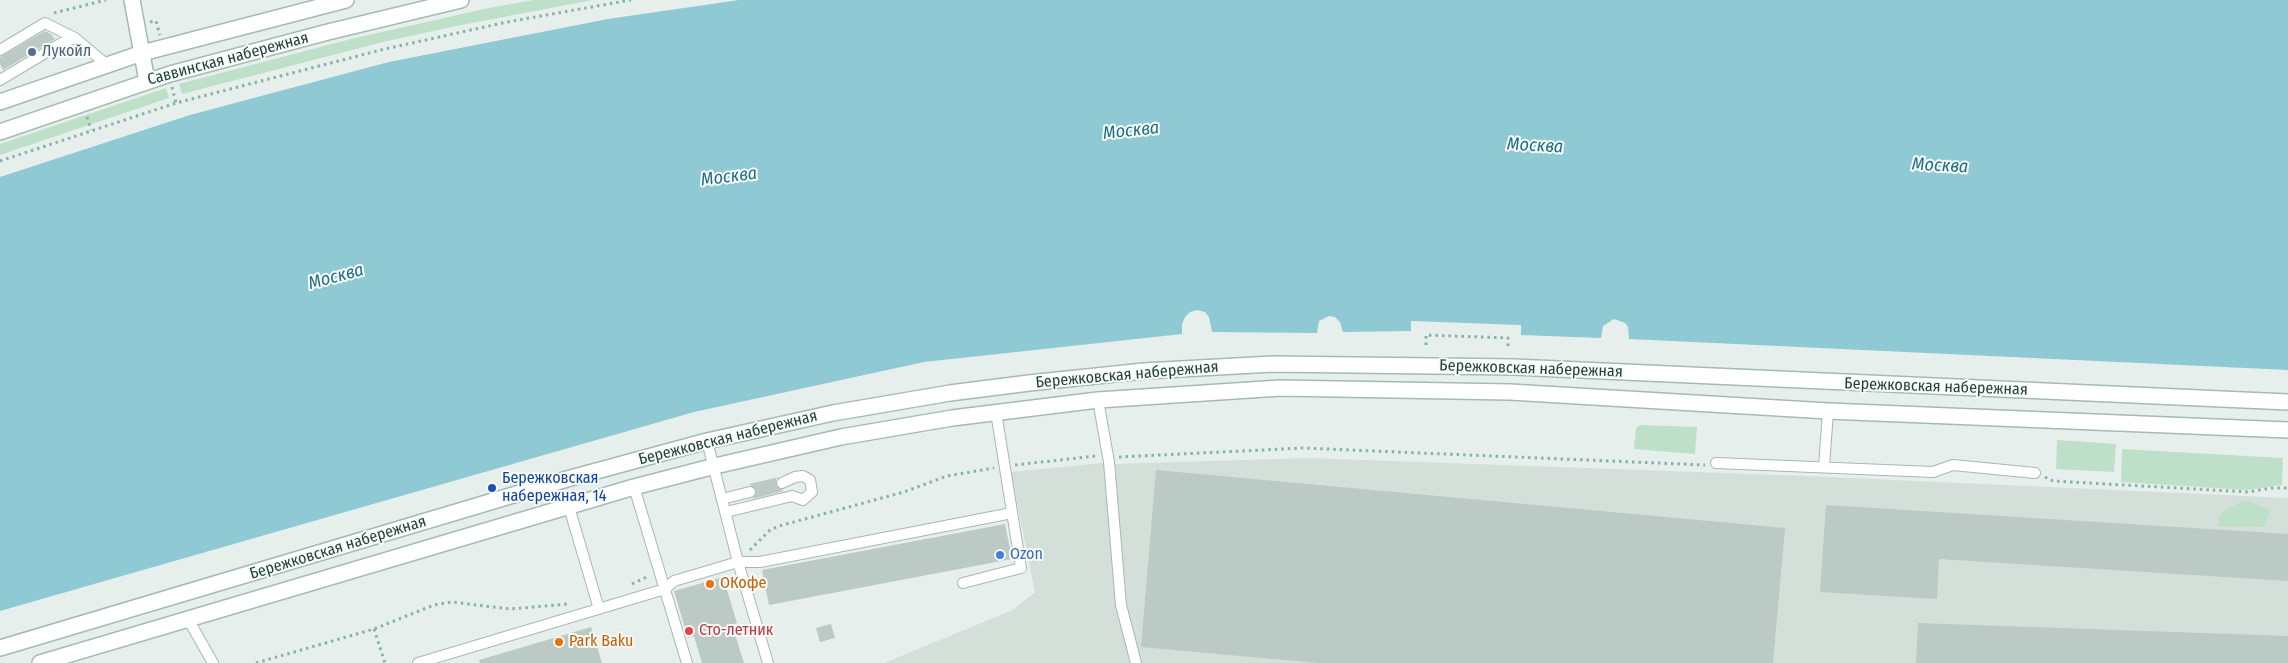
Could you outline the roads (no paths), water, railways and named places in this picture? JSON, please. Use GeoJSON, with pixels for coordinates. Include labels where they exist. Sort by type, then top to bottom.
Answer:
{"type":"FeatureCollection","features":[{"type":"Feature","properties":{"kind":"main road"},"geometry":{"type":"LineString","coordinates":[[132,0],[147,81]]}},
{"type":"Feature","properties":{"kind":"main road","name":"Саввинская набережная"},"geometry":{"type":"LineString","coordinates":[[0,102],[142,53],[346,0]]}},
{"type":"Feature","properties":{"kind":"main road","name":"Саввинская набережная"},"geometry":{"type":"LineString","coordinates":[[0,132],[147,81],[328,32],[461,0]]}},
{"type":"Feature","properties":{"kind":"main road","name":"Бережковская набережная"},"geometry":{"type":"LineString","coordinates":[[0,648],[567,479],[707,441],[833,413],[950,393],[1144,371],[1273,364],[1514,368],[2288,402]]}},
{"type":"Feature","properties":{"kind":"main road","name":"Бережковская набережная"},"geometry":{"type":"LineString","coordinates":[[40,663],[634,487],[715,466],[841,437],[996,412],[1098,400],[1290,388],[1510,392],[1828,411],[2288,430]]}},
{"type":"Feature","properties":{"kind":"lane"},"geometry":{"type":"LineString","coordinates":[[0,50],[45,24],[75,38],[106,64]]}},
{"type":"Feature","properties":{"kind":"lane"},"geometry":{"type":"LineString","coordinates":[[0,80],[60,44],[75,38]]}},
{"type":"Feature","properties":{"kind":"lane"},"geometry":{"type":"LineString","coordinates":[[1098,400],[1108,456],[1121,605],[1136,663]]}},
{"type":"Feature","properties":{"kind":"lane"},"geometry":{"type":"LineString","coordinates":[[1824,467],[1828,411]]}},
{"type":"Feature","properties":{"kind":"lane"},"geometry":{"type":"LineString","coordinates":[[963,584],[1021,568],[996,412]]}},
{"type":"Feature","properties":{"kind":"lane"},"geometry":{"type":"LineString","coordinates":[[707,441],[715,466],[738,562],[768,663]]}},
{"type":"Feature","properties":{"kind":"lane"},"geometry":{"type":"LineString","coordinates":[[1716,464],[1933,472],[1953,465],[2035,473]]}},
{"type":"Feature","properties":{"kind":"lane"},"geometry":{"type":"LineString","coordinates":[[726,512],[792,496],[802,500],[812,492],[810,480],[803,476],[795,477],[782,483]]}},
{"type":"Feature","properties":{"kind":"lane"},"geometry":{"type":"LineString","coordinates":[[634,487],[687,663]]}},
{"type":"Feature","properties":{"kind":"lane"},"geometry":{"type":"LineString","coordinates":[[722,499],[750,492]]}},
{"type":"Feature","properties":{"kind":"lane"},"geometry":{"type":"LineString","coordinates":[[569,507],[598,605]]}},
{"type":"Feature","properties":{"kind":"lane"},"geometry":{"type":"LineString","coordinates":[[418,663],[598,605],[665,590],[674,581],[738,562],[760,562],[1012,513]]}},
{"type":"Feature","properties":{"kind":"lane"},"geometry":{"type":"LineString","coordinates":[[188,618],[213,663]]}},
{"type":"Feature","properties":{"kind":"water","name":"Москва"},"geometry":{"type":"Polygon","coordinates":[[[739,0],[2288,0],[2288,370],[1629,339],[1628,327],[1625,323],[1614,319],[1603,326],[1601,338],[1521,335],[1521,325],[1411,321],[1411,331],[1343,332],[1340,322],[1335,317],[1329,316],[1319,321],[1317,333],[1212,332],[1209,317],[1205,312],[1197,310],[1190,312],[1185,317],[1182,324],[1182,334],[924,362],[694,412],[0,611],[0,177],[190,115],[389,62],[608,19],[739,0]]]}},
{"type":"Feature","properties":{"kind":"place","name":"Лукойл"},"geometry":{"type":"Point","coordinates":[32,52]}},
{"type":"Feature","properties":{"kind":"place","name":"Бережковская набережная, 14"},"geometry":{"type":"Point","coordinates":[492,488]}},
{"type":"Feature","properties":{"kind":"place","name":"Ozon"},"geometry":{"type":"Point","coordinates":[1000,555]}},
{"type":"Feature","properties":{"kind":"place","name":"ОКофе"},"geometry":{"type":"Point","coordinates":[710,584]}},
{"type":"Feature","properties":{"kind":"place","name":"Сто-летник"},"geometry":{"type":"Point","coordinates":[689,631]}},
{"type":"Feature","properties":{"kind":"place","name":"Park Baku"},"geometry":{"type":"Point","coordinates":[559,642]}}]}
